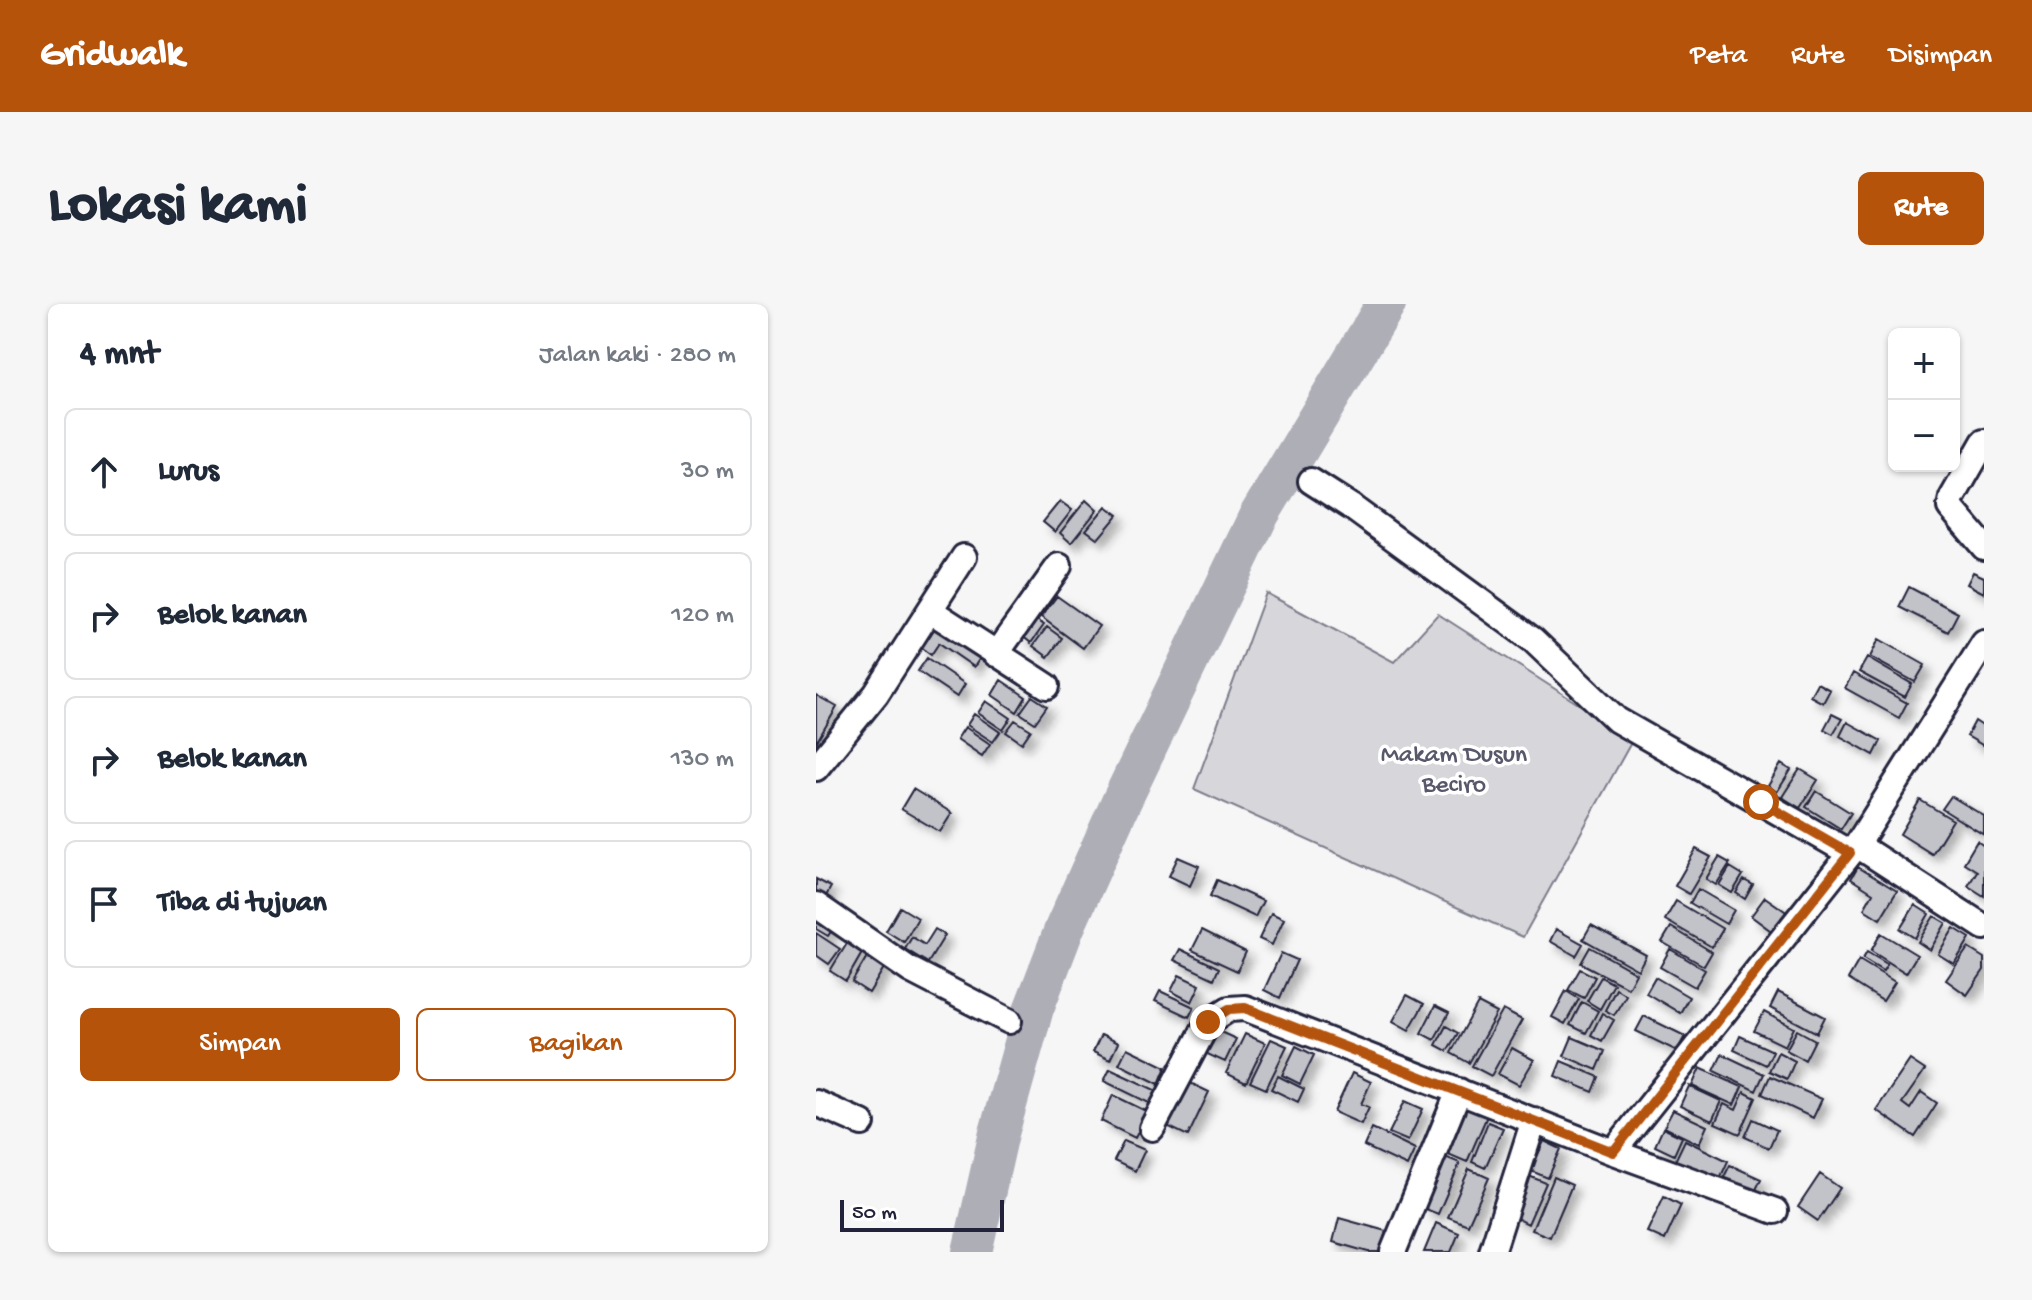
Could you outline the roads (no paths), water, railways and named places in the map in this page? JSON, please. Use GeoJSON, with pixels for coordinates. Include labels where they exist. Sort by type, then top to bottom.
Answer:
{"type":"FeatureCollection","features":[{"type":"Feature","properties":{"kind":"street"},"geometry":{"type":"LineString","coordinates":[[1984,442],[1950,507],[1984,547]]}},
{"type":"Feature","properties":{"kind":"street"},"geometry":{"type":"LineString","coordinates":[[1311,481],[1533,640],[1617,720],[1854,849],[1984,927]]}},
{"type":"Feature","properties":{"kind":"street"},"geometry":{"type":"LineString","coordinates":[[816,768],[876,694],[964,557]]}},
{"type":"Feature","properties":{"kind":"street"},"geometry":{"type":"LineString","coordinates":[[996,654],[1059,566]]}},
{"type":"Feature","properties":{"kind":"street"},"geometry":{"type":"LineString","coordinates":[[931,611],[1047,686]]}},
{"type":"Feature","properties":{"kind":"street"},"geometry":{"type":"LineString","coordinates":[[1613,1152],[1854,849],[1984,643]]}},
{"type":"Feature","properties":{"kind":"street"},"geometry":{"type":"LineString","coordinates":[[816,905],[910,970],[1009,1021]]}},
{"type":"Feature","properties":{"kind":"street"},"geometry":{"type":"LineString","coordinates":[[1152,1128],[1208,1022],[1229,1009],[1245,1008],[1613,1152],[1775,1211]]}},
{"type":"Feature","properties":{"kind":"street"},"geometry":{"type":"LineString","coordinates":[[1393,1252],[1459,1091]]}},
{"type":"Feature","properties":{"kind":"street"},"geometry":{"type":"LineString","coordinates":[[816,1103],[862,1123]]}},
{"type":"Feature","properties":{"kind":"street"},"geometry":{"type":"LineString","coordinates":[[1492,1252],[1534,1120]]}},
{"type":"Feature","properties":{"kind":"waterway"},"geometry":{"type":"LineString","coordinates":[[972,1252],[999,1133],[1034,1008],[1065,927],[1122,800],[1258,517],[1386,304]]}},
{"type":"Feature","properties":{"kind":"park label","name":"Makam Dusun Beciro"},"geometry":{"type":"Point","coordinates":[1454,771]}}]}
